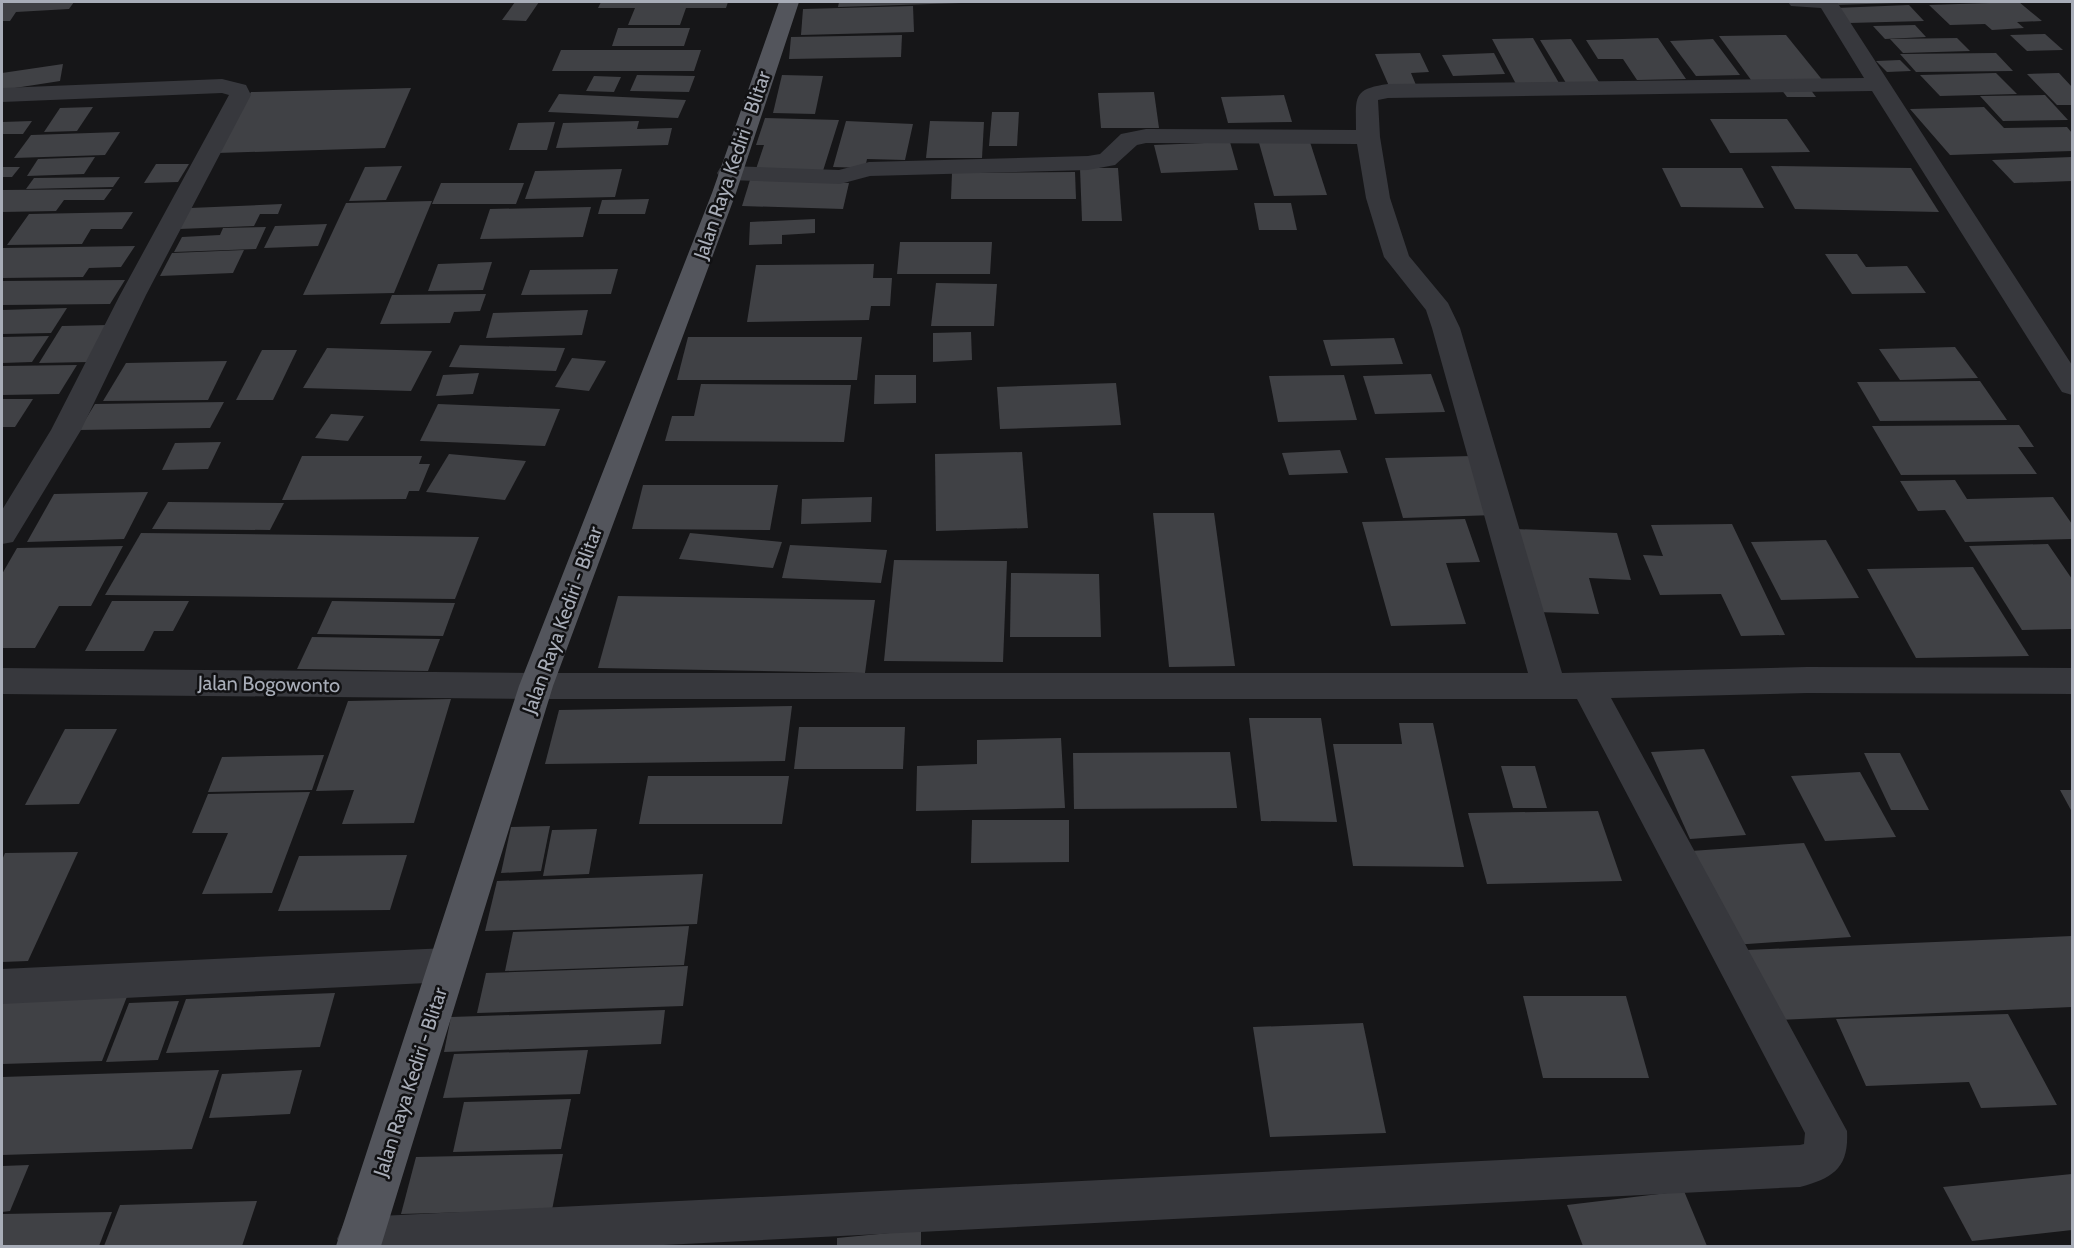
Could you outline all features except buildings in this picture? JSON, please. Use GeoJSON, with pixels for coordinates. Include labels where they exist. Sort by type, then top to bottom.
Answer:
{"type":"FeatureCollection","features":[{"type":"Feature","properties":{"kind":"main road","name":"Jalan Raya Kediri - Blitar"},"geometry":{"type":"LineString","coordinates":[[359,1243],[536,686],[724,193],[789,2]]}},
{"type":"Feature","properties":{"kind":"street"},"geometry":{"type":"LineString","coordinates":[[1798,2],[1827,2],[2073,386]]}},
{"type":"Feature","properties":{"kind":"street"},"geometry":{"type":"LineString","coordinates":[[359,1243],[1800,1166],[1818,1161],[1826,1150],[1826,1131],[1567,686],[1478,446],[1439,309],[1397,257],[1378,198],[1368,136],[1366,98],[1373,93],[1388,91],[1879,84]]}},
{"type":"Feature","properties":{"kind":"street"},"geometry":{"type":"LineString","coordinates":[[2,95],[222,86],[238,90],[240,95],[133,295],[66,430],[2,534]]}},
{"type":"Feature","properties":{"kind":"street"},"geometry":{"type":"LineString","coordinates":[[729,173],[840,177],[869,169],[1088,164],[1107,160],[1129,139],[1146,136],[1368,136]]}},
{"type":"Feature","properties":{"kind":"street","name":"Jalan Bogowonto"},"geometry":{"type":"LineString","coordinates":[[2,681],[536,686],[1567,686],[1808,680],[2073,681]]}},
{"type":"Feature","properties":{"kind":"street"},"geometry":{"type":"LineString","coordinates":[[2,987],[447,965]]}}]}
